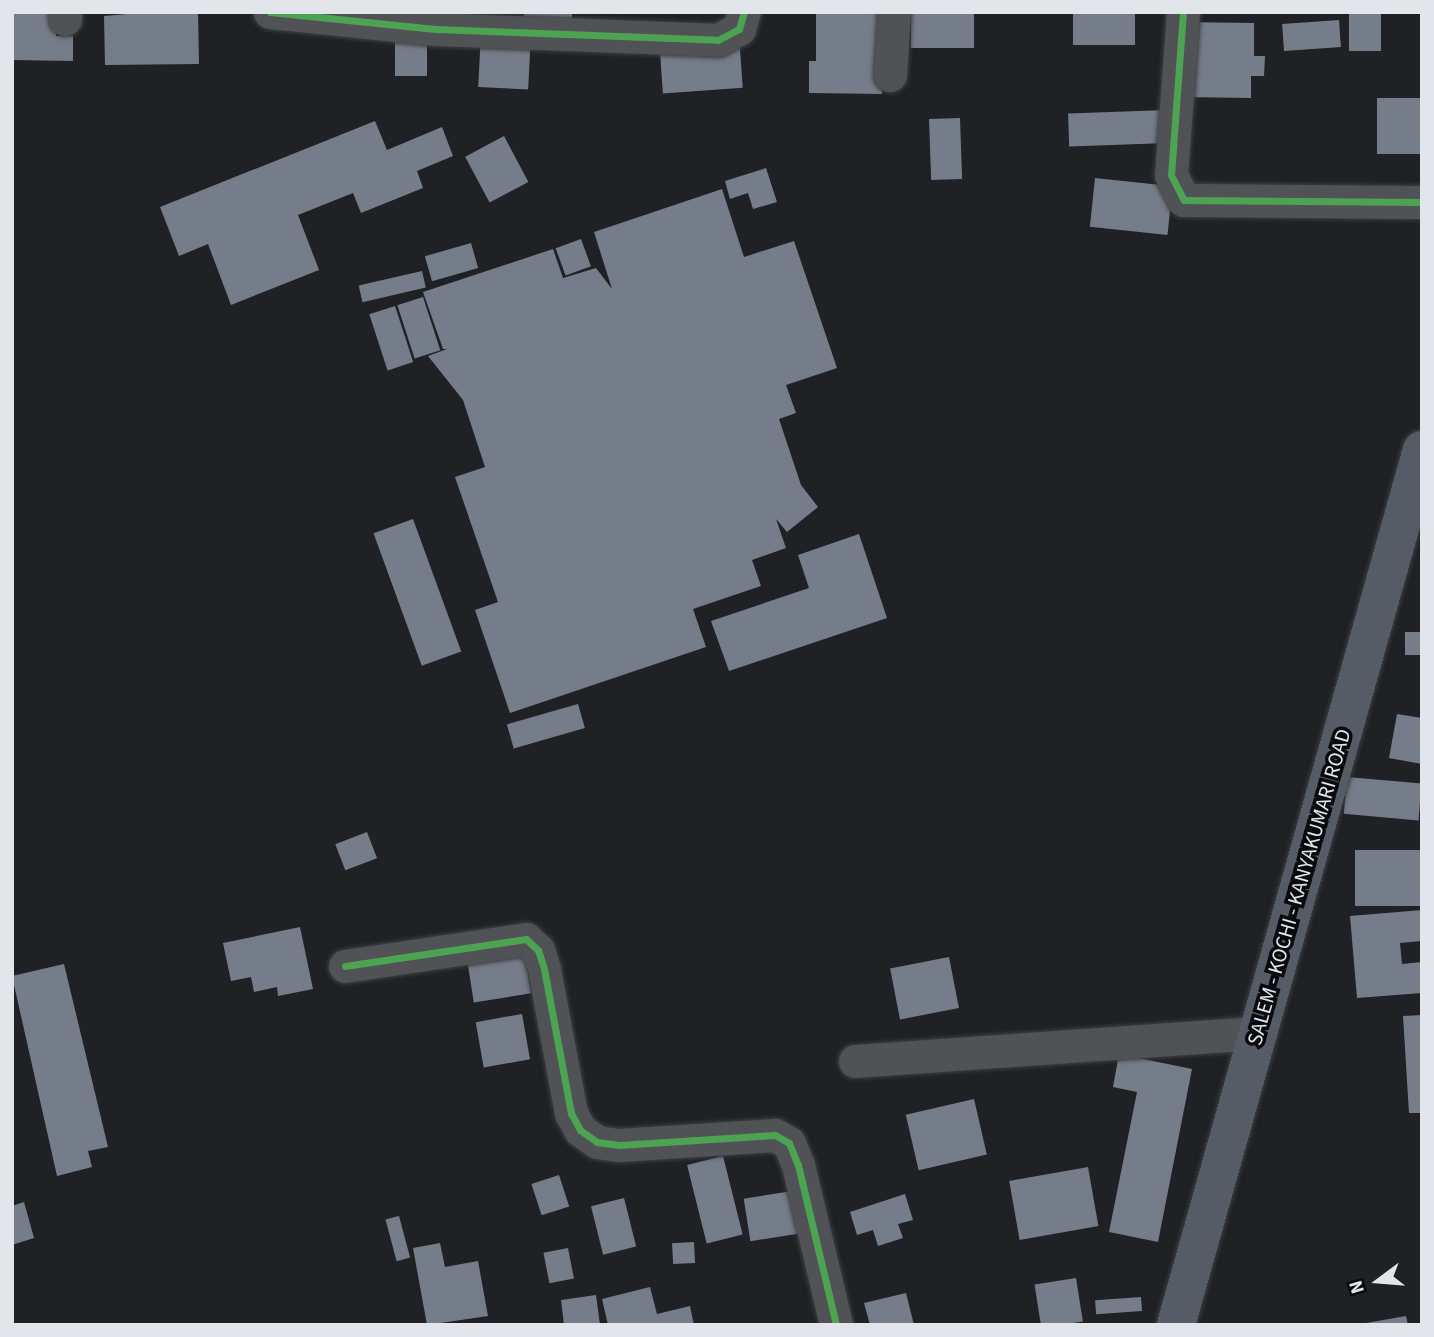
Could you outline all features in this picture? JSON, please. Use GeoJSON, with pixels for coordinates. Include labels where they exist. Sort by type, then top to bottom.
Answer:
{"type":"FeatureCollection","features":[{"type":"Feature","properties":{"kind":"highway","name":"SALEM - KOCHI - KANYAKUMARI ROAD"},"geometry":{"type":"LineString","coordinates":[[1176,1325],[1422,450]]}},
{"type":"Feature","properties":{"kind":"street"},"geometry":{"type":"LineString","coordinates":[[270,12],[435,29],[718,40],[739,29],[744,12]]}},
{"type":"Feature","properties":{"kind":"street"},"geometry":{"type":"LineString","coordinates":[[890,75],[894,12]]}},
{"type":"Feature","properties":{"kind":"street"},"geometry":{"type":"LineString","coordinates":[[1183,12],[1171,175],[1184,200],[1422,202]]}},
{"type":"Feature","properties":{"kind":"street"},"geometry":{"type":"LineString","coordinates":[[345,966],[526,939],[538,950],[571,1113],[580,1130],[597,1142],[619,1145],[775,1135],[789,1143],[798,1165],[836,1325]]}},
{"type":"Feature","properties":{"kind":"street"},"geometry":{"type":"LineString","coordinates":[[855,1061],[1258,1033]]}},
{"type":"Feature","properties":{"kind":"building"},"geometry":{"type":"Polygon","coordinates":[[[12,12],[57,12],[56,36],[73,36],[73,61],[12,60],[12,12]]]}},
{"type":"Feature","properties":{"kind":"building"},"geometry":{"type":"Polygon","coordinates":[[[198,12],[199,64],[105,65],[104,16],[198,12]]]}},
{"type":"Feature","properties":{"kind":"building"},"geometry":{"type":"Polygon","coordinates":[[[524,12],[572,12],[572,20],[524,20],[524,12]]]}},
{"type":"Feature","properties":{"kind":"building"},"geometry":{"type":"Polygon","coordinates":[[[816,12],[881,12],[882,94],[809,93],[809,61],[816,61],[816,12]]]}},
{"type":"Feature","properties":{"kind":"building"},"geometry":{"type":"Polygon","coordinates":[[[911,12],[974,12],[974,48],[911,48],[911,12]]]}},
{"type":"Feature","properties":{"kind":"building"},"geometry":{"type":"Polygon","coordinates":[[[1073,12],[1135,12],[1135,45],[1073,45],[1073,12]]]}},
{"type":"Feature","properties":{"kind":"building"},"geometry":{"type":"Polygon","coordinates":[[[1349,12],[1381,12],[1381,51],[1349,51],[1349,12]]]}},
{"type":"Feature","properties":{"kind":"building"},"geometry":{"type":"Polygon","coordinates":[[[1339,20],[1341,47],[1284,51],[1282,24],[1339,20]]]}},
{"type":"Feature","properties":{"kind":"building"},"geometry":{"type":"Polygon","coordinates":[[[1181,22],[1254,23],[1254,56],[1265,56],[1264,76],[1251,76],[1251,98],[1180,97],[1181,22]]]}},
{"type":"Feature","properties":{"kind":"building"},"geometry":{"type":"Polygon","coordinates":[[[395,24],[427,24],[427,76],[395,76],[395,24]]]}},
{"type":"Feature","properties":{"kind":"building"},"geometry":{"type":"Polygon","coordinates":[[[481,33],[531,36],[528,90],[478,87],[481,33]]]}},
{"type":"Feature","properties":{"kind":"building"},"geometry":{"type":"Polygon","coordinates":[[[739,35],[743,88],[663,93],[659,41],[739,35]]]}},
{"type":"Feature","properties":{"kind":"building"},"geometry":{"type":"Polygon","coordinates":[[[1377,98],[1422,98],[1422,154],[1377,154],[1377,98]]]}},
{"type":"Feature","properties":{"kind":"building"},"geometry":{"type":"Polygon","coordinates":[[[1167,110],[1168,143],[1069,146],[1068,113],[1167,110]]]}},
{"type":"Feature","properties":{"kind":"building"},"geometry":{"type":"Polygon","coordinates":[[[960,118],[962,179],[931,180],[929,119],[960,118]]]}},
{"type":"Feature","properties":{"kind":"building"},"geometry":{"type":"Polygon","coordinates":[[[375,121],[387,150],[442,127],[453,156],[417,171],[423,188],[361,213],[353,193],[298,215],[319,270],[231,305],[208,244],[179,256],[160,207],[375,121]]]}},
{"type":"Feature","properties":{"kind":"building"},"geometry":{"type":"Polygon","coordinates":[[[504,136],[528,182],[490,203],[465,157],[504,136]]]}},
{"type":"Feature","properties":{"kind":"building"},"geometry":{"type":"Polygon","coordinates":[[[766,168],[777,202],[753,209],[748,193],[730,199],[725,181],[766,168]]]}},
{"type":"Feature","properties":{"kind":"building"},"geometry":{"type":"Polygon","coordinates":[[[1095,178],[1173,186],[1167,235],[1090,227],[1095,178]]]}},
{"type":"Feature","properties":{"kind":"building"},"geometry":{"type":"Polygon","coordinates":[[[722,189],[744,257],[794,241],[837,368],[786,385],[796,413],[779,419],[801,485],[818,507],[787,532],[776,519],[786,548],[752,560],[761,586],[693,609],[706,647],[510,713],[475,610],[498,602],[455,477],[485,467],[463,400],[428,356],[447,349],[443,349],[423,292],[553,249],[563,278],[596,268],[612,289],[594,232],[722,189]]]}},
{"type":"Feature","properties":{"kind":"building"},"geometry":{"type":"Polygon","coordinates":[[[581,239],[591,266],[566,275],[556,248],[581,239]]]}},
{"type":"Feature","properties":{"kind":"building"},"geometry":{"type":"Polygon","coordinates":[[[471,243],[478,268],[432,281],[425,256],[471,243]]]}},
{"type":"Feature","properties":{"kind":"building"},"geometry":{"type":"Polygon","coordinates":[[[422,271],[426,288],[362,302],[359,286],[422,271]]]}},
{"type":"Feature","properties":{"kind":"building"},"geometry":{"type":"Polygon","coordinates":[[[423,297],[440,350],[415,359],[397,305],[423,297]]]}},
{"type":"Feature","properties":{"kind":"building"},"geometry":{"type":"Polygon","coordinates":[[[395,306],[413,362],[388,370],[369,314],[395,306]]]}},
{"type":"Feature","properties":{"kind":"building"},"geometry":{"type":"Polygon","coordinates":[[[413,519],[461,651],[422,666],[374,533],[413,519]]]}},
{"type":"Feature","properties":{"kind":"building"},"geometry":{"type":"Polygon","coordinates":[[[859,534],[887,618],[729,671],[711,621],[809,588],[798,555],[859,534]]]}},
{"type":"Feature","properties":{"kind":"building"},"geometry":{"type":"Polygon","coordinates":[[[1405,632],[1422,632],[1422,655],[1405,655],[1405,632]]]}},
{"type":"Feature","properties":{"kind":"building"},"geometry":{"type":"Polygon","coordinates":[[[578,704],[585,728],[514,748],[507,724],[578,704]]]}},
{"type":"Feature","properties":{"kind":"building"},"geometry":{"type":"Polygon","coordinates":[[[1397,714],[1422,718],[1422,764],[1389,758],[1397,714]]]}},
{"type":"Feature","properties":{"kind":"building"},"geometry":{"type":"Polygon","coordinates":[[[1347,777],[1422,784],[1418,820],[1344,814],[1347,777]]]}},
{"type":"Feature","properties":{"kind":"building"},"geometry":{"type":"Polygon","coordinates":[[[367,832],[377,858],[345,870],[335,844],[367,832]]]}},
{"type":"Feature","properties":{"kind":"building"},"geometry":{"type":"Polygon","coordinates":[[[1355,850],[1422,850],[1422,906],[1355,906],[1355,850]]]}},
{"type":"Feature","properties":{"kind":"building"},"geometry":{"type":"Polygon","coordinates":[[[1422,910],[1422,941],[1400,943],[1402,964],[1422,962],[1422,993],[1357,998],[1350,916],[1422,910]]]}},
{"type":"Feature","properties":{"kind":"building"},"geometry":{"type":"Polygon","coordinates":[[[300,927],[313,989],[278,996],[277,987],[254,992],[251,977],[231,981],[223,943],[300,927]]]}},
{"type":"Feature","properties":{"kind":"building"},"geometry":{"type":"Polygon","coordinates":[[[523,942],[531,993],[474,1002],[466,951],[523,942]]]}},
{"type":"Feature","properties":{"kind":"building"},"geometry":{"type":"Polygon","coordinates":[[[949,957],[959,1008],[900,1019],[890,968],[949,957]]]}},
{"type":"Feature","properties":{"kind":"building"},"geometry":{"type":"Polygon","coordinates":[[[64,964],[108,1147],[88,1151],[92,1167],[57,1176],[12,976],[64,964]]]}},
{"type":"Feature","properties":{"kind":"building"},"geometry":{"type":"Polygon","coordinates":[[[522,1014],[530,1059],[484,1067],[476,1022],[522,1014]]]}},
{"type":"Feature","properties":{"kind":"building"},"geometry":{"type":"Polygon","coordinates":[[[1422,1015],[1422,1113],[1409,1113],[1403,1016],[1422,1015]]]}},
{"type":"Feature","properties":{"kind":"building"},"geometry":{"type":"Polygon","coordinates":[[[1119,1054],[1192,1069],[1158,1242],[1109,1232],[1137,1092],[1113,1087],[1119,1054]]]}},
{"type":"Feature","properties":{"kind":"building"},"geometry":{"type":"Polygon","coordinates":[[[974,1099],[987,1155],[919,1170],[906,1115],[974,1099]]]}},
{"type":"Feature","properties":{"kind":"building"},"geometry":{"type":"Polygon","coordinates":[[[723,1156],[743,1235],[707,1244],[687,1165],[723,1156]]]}},
{"type":"Feature","properties":{"kind":"building"},"geometry":{"type":"Polygon","coordinates":[[[1088,1167],[1098,1226],[1020,1240],[1009,1181],[1088,1167]]]}},
{"type":"Feature","properties":{"kind":"building"},"geometry":{"type":"Polygon","coordinates":[[[559,1175],[569,1206],[542,1215],[531,1184],[559,1175]]]}},
{"type":"Feature","properties":{"kind":"building"},"geometry":{"type":"Polygon","coordinates":[[[799,1190],[806,1232],[750,1241],[744,1199],[799,1190]]]}},
{"type":"Feature","properties":{"kind":"building"},"geometry":{"type":"Polygon","coordinates":[[[905,1194],[913,1220],[898,1224],[903,1238],[878,1246],[873,1230],[857,1235],[850,1212],[905,1194]]]}},
{"type":"Feature","properties":{"kind":"building"},"geometry":{"type":"Polygon","coordinates":[[[624,1198],[636,1247],[603,1255],[591,1206],[624,1198]]]}},
{"type":"Feature","properties":{"kind":"building"},"geometry":{"type":"Polygon","coordinates":[[[24,1202],[34,1238],[12,1245],[12,1206],[24,1202]]]}},
{"type":"Feature","properties":{"kind":"building"},"geometry":{"type":"Polygon","coordinates":[[[399,1216],[410,1258],[397,1261],[385,1220],[399,1216]]]}},
{"type":"Feature","properties":{"kind":"building"},"geometry":{"type":"Polygon","coordinates":[[[694,1242],[695,1263],[673,1264],[672,1243],[694,1242]]]}},
{"type":"Feature","properties":{"kind":"building"},"geometry":{"type":"Polygon","coordinates":[[[440,1243],[445,1267],[478,1261],[488,1316],[427,1325],[413,1248],[440,1243]]]}},
{"type":"Feature","properties":{"kind":"building"},"geometry":{"type":"Polygon","coordinates":[[[568,1248],[574,1278],[549,1283],[543,1253],[568,1248]]]}},
{"type":"Feature","properties":{"kind":"building"},"geometry":{"type":"Polygon","coordinates":[[[1076,1278],[1083,1321],[1041,1325],[1035,1285],[1076,1278]]]}},
{"type":"Feature","properties":{"kind":"building"},"geometry":{"type":"Polygon","coordinates":[[[650,1287],[657,1314],[690,1306],[694,1325],[608,1325],[602,1299],[650,1287]]]}},
{"type":"Feature","properties":{"kind":"building"},"geometry":{"type":"Polygon","coordinates":[[[906,1293],[914,1325],[870,1325],[864,1303],[906,1293]]]}},
{"type":"Feature","properties":{"kind":"building"},"geometry":{"type":"Polygon","coordinates":[[[596,1295],[600,1325],[564,1325],[561,1300],[596,1295]]]}},
{"type":"Feature","properties":{"kind":"building"},"geometry":{"type":"Polygon","coordinates":[[[1141,1297],[1142,1311],[1096,1314],[1095,1300],[1141,1297]]]}},
{"type":"Feature","properties":{"kind":"building"},"geometry":{"type":"Polygon","coordinates":[[[1406,1316],[1408,1325],[1366,1325],[1366,1323],[1406,1316]]]}},
{"type":"Feature","properties":{"kind":"cycle path"},"geometry":{"type":"LineString","coordinates":[[270,12],[435,29],[718,40],[739,29],[744,12]]}},
{"type":"Feature","properties":{"kind":"cycle path"},"geometry":{"type":"LineString","coordinates":[[1183,12],[1171,175],[1184,200],[1422,202]]}},
{"type":"Feature","properties":{"kind":"cycle path"},"geometry":{"type":"LineString","coordinates":[[345,966],[526,939],[538,950],[544,969],[571,1113],[580,1130],[597,1142],[619,1145],[775,1135],[789,1143],[798,1165],[836,1325]]}}]}
